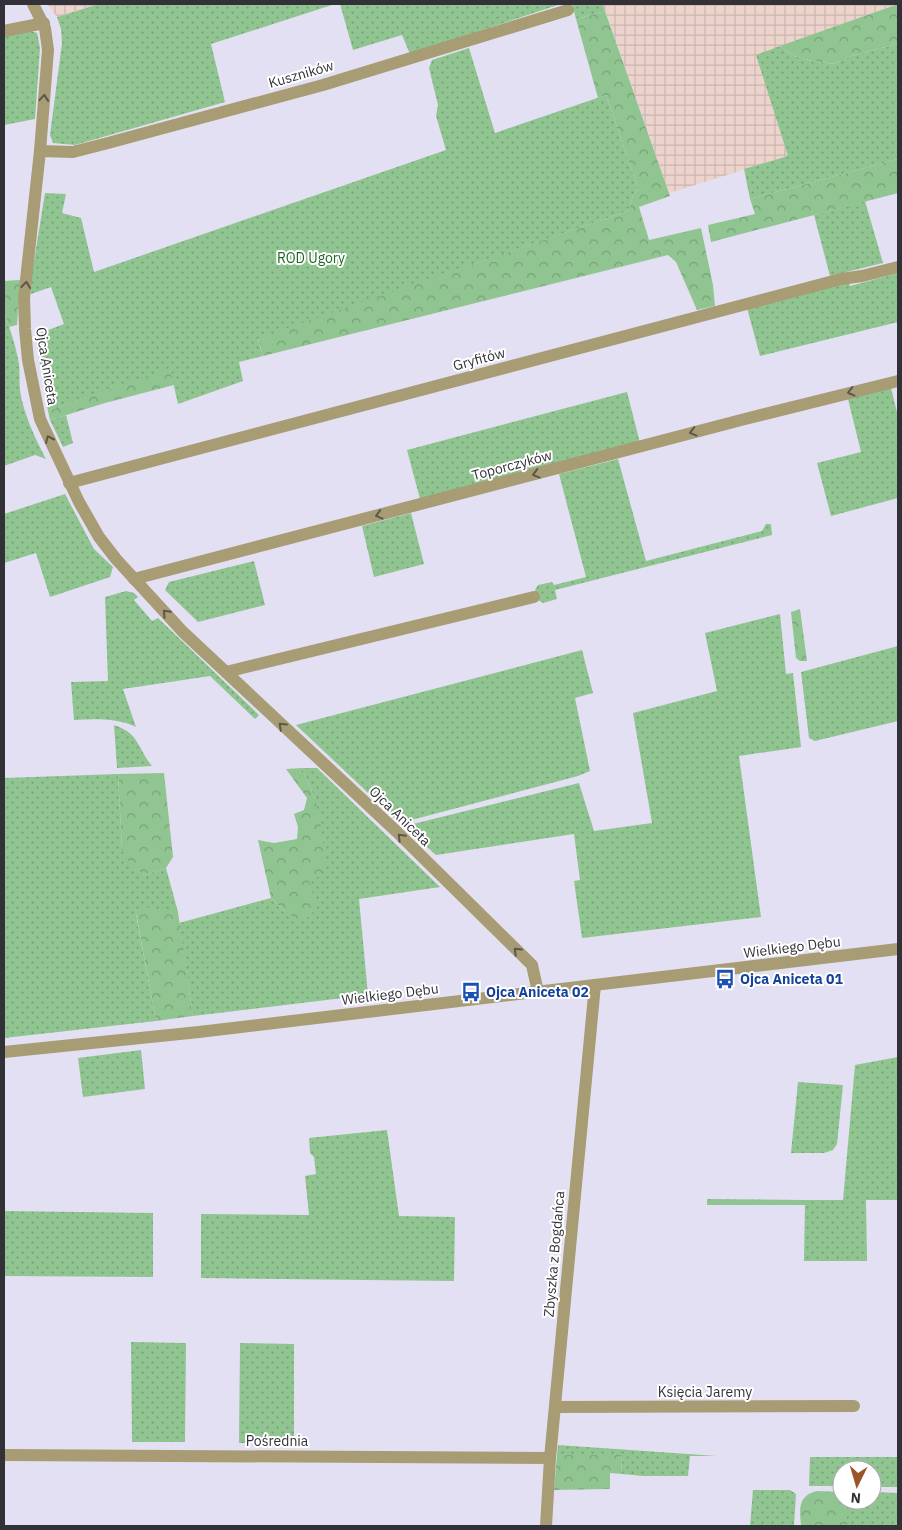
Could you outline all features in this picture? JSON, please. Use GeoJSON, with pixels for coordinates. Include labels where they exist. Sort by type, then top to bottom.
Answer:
{"type":"FeatureCollection","features":[{"type":"Feature","properties":{"kind":"street","name":"Ojca Aniceta"},"geometry":{"type":"LineString","coordinates":[[34,4],[44,23],[48,40],[48,54],[40,151],[24,298],[25,333],[28,360],[40,419],[69,484],[99,537],[134,579],[183,632],[397,832],[532,965],[538,992]]}},
{"type":"Feature","properties":{"kind":"street","name":"Kuszników"},"geometry":{"type":"LineString","coordinates":[[40,151],[73,152],[108,143],[323,84],[568,10]]}},
{"type":"Feature","properties":{"kind":"street"},"geometry":{"type":"LineString","coordinates":[[4,31],[44,23]]}},
{"type":"Feature","properties":{"kind":"street","name":"Gryfitów"},"geometry":{"type":"LineString","coordinates":[[69,484],[841,279],[898,267]]}},
{"type":"Feature","properties":{"kind":"street","name":"Toporczyków"},"geometry":{"type":"LineString","coordinates":[[134,579],[745,419],[898,381]]}},
{"type":"Feature","properties":{"kind":"street"},"geometry":{"type":"LineString","coordinates":[[226,672],[534,597]]}},
{"type":"Feature","properties":{"kind":"street","name":"Wielkiego Dębu"},"geometry":{"type":"LineString","coordinates":[[4,1052],[194,1032],[898,949]]}},
{"type":"Feature","properties":{"kind":"street","name":"Zbyszka z Bogdańca"},"geometry":{"type":"LineString","coordinates":[[546,1526],[550,1458],[595,985]]}},
{"type":"Feature","properties":{"kind":"street","name":"Księcia Jaremy"},"geometry":{"type":"LineString","coordinates":[[556,1407],[854,1406]]}},
{"type":"Feature","properties":{"kind":"street","name":"Pośrednia"},"geometry":{"type":"LineString","coordinates":[[4,1455],[550,1458]]}},
{"type":"Feature","properties":{"kind":"shaded area"},"geometry":{"type":"Polygon","coordinates":[[[47,4],[99,4],[57,17],[47,4]]]}},
{"type":"Feature","properties":{"kind":"shaded area"},"geometry":{"type":"Polygon","coordinates":[[[603,4],[897,4],[757,55],[788,156],[669,193],[603,4]]]}},
{"type":"Feature","properties":{"kind":"green space"},"geometry":{"type":"Polygon","coordinates":[[[99,4],[335,4],[211,44],[225,102],[75,145],[53,143],[50,135],[62,43],[61,29],[57,17],[99,4]]]}},
{"type":"Feature","properties":{"kind":"green space"},"geometry":{"type":"Polygon","coordinates":[[[340,4],[561,4],[410,54],[402,35],[353,50],[340,4]]]}},
{"type":"Feature","properties":{"kind":"green space"},"geometry":{"type":"Polygon","coordinates":[[[572,4],[603,4],[605,11],[576,19],[572,4]]]}},
{"type":"Feature","properties":{"kind":"green space"},"geometry":{"type":"Polygon","coordinates":[[[898,4],[898,41],[893,45],[851,56],[834,64],[794,56],[780,46],[898,4]]]}},
{"type":"Feature","properties":{"kind":"green space"},"geometry":{"type":"Polygon","coordinates":[[[605,11],[670,196],[639,207],[649,240],[701,228],[713,285],[715,306],[697,310],[676,262],[668,255],[263,356],[258,338],[628,211],[638,188],[606,95],[598,98],[576,19],[605,11]]]}},
{"type":"Feature","properties":{"kind":"green space"},"geometry":{"type":"Polygon","coordinates":[[[31,31],[37,33],[40,48],[35,119],[4,125],[4,36],[31,31]]]}},
{"type":"Feature","properties":{"kind":"green space"},"geometry":{"type":"Polygon","coordinates":[[[898,41],[898,159],[750,199],[744,169],[788,156],[756,55],[780,46],[794,56],[834,64],[851,56],[893,45],[898,41]]]}},
{"type":"Feature","properties":{"kind":"green space","name":"ROD Ugory"},"geometry":{"type":"Polygon","coordinates":[[[469,48],[495,133],[606,95],[638,188],[628,211],[258,339],[263,356],[239,362],[243,381],[178,404],[170,369],[48,411],[35,335],[64,324],[51,287],[31,294],[31,280],[45,193],[66,194],[62,213],[81,218],[94,272],[446,150],[436,116],[438,105],[429,68],[432,60],[469,48]]]}},
{"type":"Feature","properties":{"kind":"green space"},"geometry":{"type":"Polygon","coordinates":[[[898,159],[898,193],[711,242],[708,225],[755,214],[750,199],[898,159]]]}},
{"type":"Feature","properties":{"kind":"green space"},"geometry":{"type":"Polygon","coordinates":[[[865,201],[883,263],[830,276],[814,215],[865,201]]]}},
{"type":"Feature","properties":{"kind":"green space"},"geometry":{"type":"Polygon","coordinates":[[[898,273],[898,322],[760,356],[747,308],[848,281],[850,286],[898,273]]]}},
{"type":"Feature","properties":{"kind":"green space"},"geometry":{"type":"Polygon","coordinates":[[[20,280],[17,325],[9,327],[4,312],[4,281],[20,280]]]}},
{"type":"Feature","properties":{"kind":"green space"},"geometry":{"type":"Polygon","coordinates":[[[4,312],[18,357],[20,391],[24,409],[46,459],[35,455],[4,466],[4,312]]]}},
{"type":"Feature","properties":{"kind":"green space"},"geometry":{"type":"Polygon","coordinates":[[[170,368],[174,385],[50,420],[48,411],[170,368]]]}},
{"type":"Feature","properties":{"kind":"green space"},"geometry":{"type":"Polygon","coordinates":[[[891,388],[898,416],[898,498],[831,516],[817,463],[861,452],[848,399],[891,388]]]}},
{"type":"Feature","properties":{"kind":"green space"},"geometry":{"type":"Polygon","coordinates":[[[627,392],[640,443],[420,499],[407,450],[627,392]]]}},
{"type":"Feature","properties":{"kind":"green space"},"geometry":{"type":"Polygon","coordinates":[[[66,415],[73,443],[63,447],[50,420],[66,415]]]}},
{"type":"Feature","properties":{"kind":"green space"},"geometry":{"type":"Polygon","coordinates":[[[618,459],[646,561],[762,531],[766,524],[771,524],[772,535],[555,590],[557,599],[543,603],[538,600],[535,590],[538,585],[552,582],[554,585],[586,577],[559,474],[618,459]]]}},
{"type":"Feature","properties":{"kind":"green space"},"geometry":{"type":"Polygon","coordinates":[[[65,494],[94,549],[113,567],[110,577],[50,597],[36,553],[4,563],[4,514],[65,494]]]}},
{"type":"Feature","properties":{"kind":"green space"},"geometry":{"type":"Polygon","coordinates":[[[411,513],[424,564],[374,577],[362,526],[411,513]]]}},
{"type":"Feature","properties":{"kind":"green space"},"geometry":{"type":"Polygon","coordinates":[[[254,561],[265,605],[198,622],[165,590],[169,582],[254,561]]]}},
{"type":"Feature","properties":{"kind":"green space"},"geometry":{"type":"Polygon","coordinates":[[[126,591],[134,593],[138,597],[134,600],[152,621],[158,618],[259,715],[255,719],[210,676],[123,689],[136,727],[98,719],[74,720],[71,682],[108,681],[105,597],[126,591]]]}},
{"type":"Feature","properties":{"kind":"green space"},"geometry":{"type":"Polygon","coordinates":[[[800,609],[807,661],[800,661],[796,658],[791,612],[800,609]]]}},
{"type":"Feature","properties":{"kind":"green space"},"geometry":{"type":"Polygon","coordinates":[[[780,614],[786,674],[793,673],[801,747],[739,756],[761,917],[582,938],[574,881],[580,880],[574,834],[436,855],[408,830],[413,824],[579,783],[594,831],[652,823],[633,713],[717,691],[705,633],[780,614]]]}},
{"type":"Feature","properties":{"kind":"green space"},"geometry":{"type":"Polygon","coordinates":[[[898,646],[898,721],[815,741],[809,738],[801,672],[898,646]]]}},
{"type":"Feature","properties":{"kind":"green space"},"geometry":{"type":"Polygon","coordinates":[[[582,650],[593,693],[575,698],[590,771],[578,776],[400,823],[296,725],[582,650]]]}},
{"type":"Feature","properties":{"kind":"green space"},"geometry":{"type":"Polygon","coordinates":[[[114,725],[133,736],[152,766],[117,768],[114,725]]]}},
{"type":"Feature","properties":{"kind":"green space"},"geometry":{"type":"Polygon","coordinates":[[[302,768],[317,768],[440,887],[359,899],[368,995],[193,1016],[179,923],[271,898],[285,912],[309,881],[315,799],[302,768]]]}},
{"type":"Feature","properties":{"kind":"green space"},"geometry":{"type":"Polygon","coordinates":[[[302,768],[315,799],[322,832],[325,868],[318,877],[309,881],[317,908],[308,917],[299,920],[285,912],[271,898],[258,840],[274,843],[297,839],[298,827],[294,814],[304,810],[307,798],[286,769],[302,768]]]}},
{"type":"Feature","properties":{"kind":"green space"},"geometry":{"type":"Polygon","coordinates":[[[164,773],[173,857],[166,868],[144,875],[131,865],[122,850],[118,774],[164,773]]]}},
{"type":"Feature","properties":{"kind":"green space"},"geometry":{"type":"Polygon","coordinates":[[[118,774],[122,850],[144,875],[166,868],[178,912],[136,914],[156,1021],[4,1038],[4,778],[118,774]]]}},
{"type":"Feature","properties":{"kind":"green space"},"geometry":{"type":"Polygon","coordinates":[[[143,907],[178,912],[193,1016],[156,1021],[136,913],[143,907]]]}},
{"type":"Feature","properties":{"kind":"green space"},"geometry":{"type":"Polygon","coordinates":[[[141,1050],[145,1089],[83,1097],[78,1058],[141,1050]]]}},
{"type":"Feature","properties":{"kind":"green space"},"geometry":{"type":"Polygon","coordinates":[[[898,1057],[898,1200],[866,1200],[867,1261],[804,1261],[805,1200],[843,1200],[855,1065],[898,1057]]]}},
{"type":"Feature","properties":{"kind":"green space"},"geometry":{"type":"Polygon","coordinates":[[[798,1082],[843,1085],[837,1144],[833,1150],[824,1153],[791,1153],[798,1082]]]}},
{"type":"Feature","properties":{"kind":"green space"},"geometry":{"type":"Polygon","coordinates":[[[387,1130],[399,1216],[455,1217],[454,1281],[201,1278],[201,1214],[309,1215],[305,1176],[316,1174],[314,1157],[310,1153],[309,1138],[387,1130]]]}},
{"type":"Feature","properties":{"kind":"green space"},"geometry":{"type":"Polygon","coordinates":[[[707,1199],[805,1200],[805,1205],[707,1205],[707,1199]]]}},
{"type":"Feature","properties":{"kind":"green space"},"geometry":{"type":"Polygon","coordinates":[[[4,1211],[153,1213],[153,1277],[4,1276],[4,1211]]]}},
{"type":"Feature","properties":{"kind":"green space"},"geometry":{"type":"Polygon","coordinates":[[[131,1342],[186,1343],[185,1442],[132,1442],[131,1342]]]}},
{"type":"Feature","properties":{"kind":"green space"},"geometry":{"type":"Polygon","coordinates":[[[240,1343],[294,1344],[294,1443],[239,1443],[240,1343]]]}},
{"type":"Feature","properties":{"kind":"green space"},"geometry":{"type":"Polygon","coordinates":[[[558,1445],[717,1456],[690,1456],[688,1476],[643,1476],[622,1474],[621,1455],[557,1455],[558,1445]]]}},
{"type":"Feature","properties":{"kind":"green space"},"geometry":{"type":"Polygon","coordinates":[[[557,1455],[621,1455],[622,1474],[610,1473],[610,1489],[554,1490],[557,1455]]]}},
{"type":"Feature","properties":{"kind":"green space"},"geometry":{"type":"Polygon","coordinates":[[[810,1457],[898,1457],[898,1487],[882,1487],[882,1460],[832,1460],[832,1486],[809,1486],[810,1457]]]}},
{"type":"Feature","properties":{"kind":"green space"},"geometry":{"type":"Polygon","coordinates":[[[753,1490],[790,1490],[796,1494],[794,1526],[750,1526],[753,1490]]]}},
{"type":"Feature","properties":{"kind":"green space"},"geometry":{"type":"Polygon","coordinates":[[[817,1491],[832,1492],[832,1510],[847,1510],[847,1526],[801,1525],[801,1504],[806,1496],[817,1491]]]}},
{"type":"Feature","properties":{"kind":"green space"},"geometry":{"type":"Polygon","coordinates":[[[882,1492],[898,1493],[898,1526],[847,1526],[847,1510],[882,1510],[882,1492]]]}},
{"type":"Feature","properties":{"kind":"place","name":"Ojca Aniceta 01"},"geometry":{"type":"Point","coordinates":[725,979]}},
{"type":"Feature","properties":{"kind":"place","name":"Ojca Aniceta 02"},"geometry":{"type":"Point","coordinates":[471,992]}}]}
